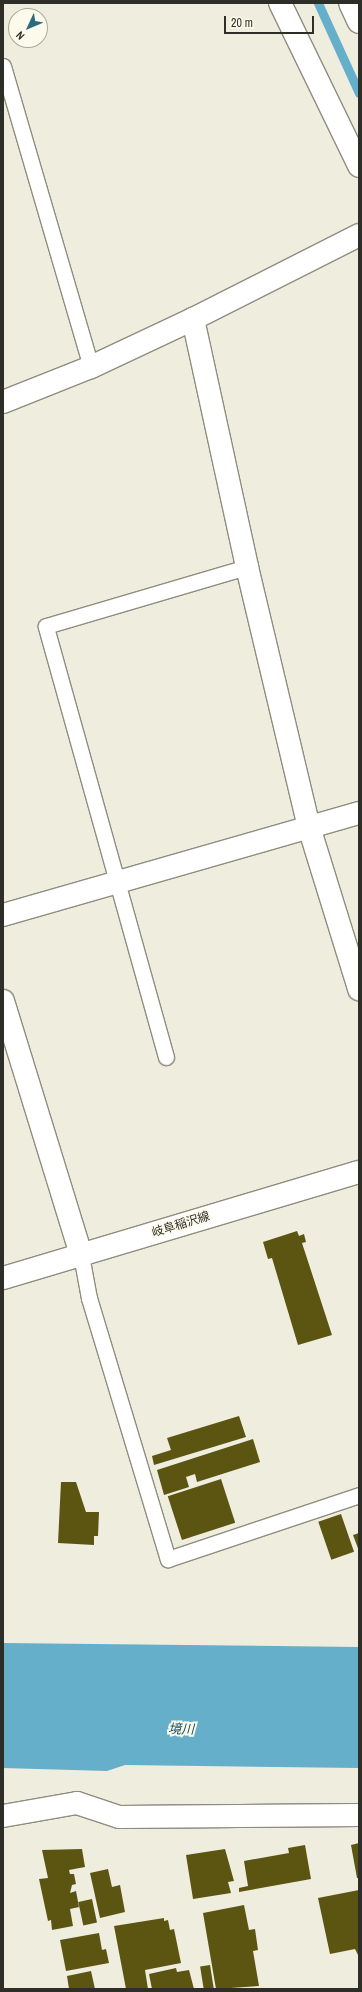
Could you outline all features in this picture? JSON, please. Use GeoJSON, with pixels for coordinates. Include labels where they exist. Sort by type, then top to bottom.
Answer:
{"type":"FeatureCollection","features":[{"type":"Feature","properties":{"kind":"street"},"geometry":{"type":"LineString","coordinates":[[280,3],[359,166]]}},
{"type":"Feature","properties":{"kind":"street"},"geometry":{"type":"LineString","coordinates":[[350,3],[359,22]]}},
{"type":"Feature","properties":{"kind":"street"},"geometry":{"type":"LineString","coordinates":[[3,402],[91,367],[193,319],[359,235]]}},
{"type":"Feature","properties":{"kind":"street"},"geometry":{"type":"LineString","coordinates":[[193,319],[247,567],[310,827],[359,989]]}},
{"type":"Feature","properties":{"kind":"street"},"geometry":{"type":"LineString","coordinates":[[3,915],[359,813]]}},
{"type":"Feature","properties":{"kind":"street"},"geometry":{"type":"LineString","coordinates":[[3,1001],[81,1254]]}},
{"type":"Feature","properties":{"kind":"street","name":"岐阜稲沢線"},"geometry":{"type":"LineString","coordinates":[[3,1278],[359,1172]]}},
{"type":"Feature","properties":{"kind":"street"},"geometry":{"type":"LineString","coordinates":[[3,1816],[77,1803],[119,1817],[359,1815]]}},
{"type":"Feature","properties":{"kind":"lane"},"geometry":{"type":"LineString","coordinates":[[3,66],[91,367]]}},
{"type":"Feature","properties":{"kind":"lane"},"geometry":{"type":"LineString","coordinates":[[166,1057],[116,882],[46,626],[247,567]]}},
{"type":"Feature","properties":{"kind":"lane"},"geometry":{"type":"LineString","coordinates":[[81,1254],[89,1298],[168,1559],[359,1495]]}},
{"type":"Feature","properties":{"kind":"water","name":"境川"},"geometry":{"type":"Polygon","coordinates":[[[3,1643],[359,1647],[359,1768],[125,1765],[107,1771],[3,1768],[3,1643]]]}},
{"type":"Feature","properties":{"kind":"building"},"geometry":{"type":"Polygon","coordinates":[[[297,1231],[299,1236],[304,1234],[306,1242],[302,1243],[332,1335],[298,1345],[272,1258],[268,1259],[263,1242],[297,1231]]]}},
{"type":"Feature","properties":{"kind":"building"},"geometry":{"type":"Polygon","coordinates":[[[239,1416],[246,1437],[154,1465],[152,1456],[171,1450],[167,1438],[239,1416]]]}},
{"type":"Feature","properties":{"kind":"building"},"geometry":{"type":"Polygon","coordinates":[[[253,1439],[260,1462],[197,1482],[195,1474],[186,1477],[189,1487],[164,1495],[157,1470],[253,1439]]]}},
{"type":"Feature","properties":{"kind":"building"},"geometry":{"type":"Polygon","coordinates":[[[221,1479],[235,1523],[182,1540],[168,1496],[221,1479]]]}},
{"type":"Feature","properties":{"kind":"building"},"geometry":{"type":"Polygon","coordinates":[[[61,1482],[76,1482],[86,1512],[99,1512],[98,1536],[94,1536],[94,1545],[58,1543],[61,1482]]]}},
{"type":"Feature","properties":{"kind":"building"},"geometry":{"type":"Polygon","coordinates":[[[341,1514],[354,1552],[331,1560],[318,1522],[341,1514]]]}},
{"type":"Feature","properties":{"kind":"building"},"geometry":{"type":"Polygon","coordinates":[[[359,1533],[359,1551],[353,1535],[359,1533]]]}},
{"type":"Feature","properties":{"kind":"building"},"geometry":{"type":"Polygon","coordinates":[[[359,1843],[359,1878],[357,1878],[351,1845],[359,1843]]]}},
{"type":"Feature","properties":{"kind":"building"},"geometry":{"type":"Polygon","coordinates":[[[305,1845],[311,1879],[239,1892],[239,1888],[248,1886],[244,1861],[289,1853],[288,1848],[305,1845]]]}},
{"type":"Feature","properties":{"kind":"building"},"geometry":{"type":"Polygon","coordinates":[[[82,1849],[85,1867],[69,1870],[70,1874],[74,1874],[76,1884],[72,1885],[70,1893],[76,1891],[79,1907],[70,1909],[73,1926],[52,1930],[51,1920],[48,1921],[39,1879],[48,1878],[42,1850],[82,1849]]]}},
{"type":"Feature","properties":{"kind":"building"},"geometry":{"type":"Polygon","coordinates":[[[225,1849],[234,1881],[228,1882],[231,1893],[193,1899],[186,1855],[225,1849]]]}},
{"type":"Feature","properties":{"kind":"building"},"geometry":{"type":"Polygon","coordinates":[[[108,1869],[112,1887],[120,1885],[125,1912],[100,1918],[90,1873],[108,1869]]]}},
{"type":"Feature","properties":{"kind":"building"},"geometry":{"type":"Polygon","coordinates":[[[359,1890],[359,1957],[355,1949],[330,1954],[318,1898],[359,1890]]]}},
{"type":"Feature","properties":{"kind":"building"},"geometry":{"type":"Polygon","coordinates":[[[92,1899],[97,1922],[83,1925],[78,1902],[92,1899]]]}},
{"type":"Feature","properties":{"kind":"building"},"geometry":{"type":"Polygon","coordinates":[[[244,1905],[249,1930],[255,1929],[258,1950],[253,1951],[259,1986],[216,1989],[203,1913],[244,1905]]]}},
{"type":"Feature","properties":{"kind":"building"},"geometry":{"type":"Polygon","coordinates":[[[164,1918],[164,1921],[168,1920],[170,1930],[174,1929],[181,1963],[145,1970],[148,1989],[126,1989],[114,1926],[164,1918]]]}},
{"type":"Feature","properties":{"kind":"building"},"geometry":{"type":"Polygon","coordinates":[[[99,1933],[102,1950],[106,1949],[109,1963],[66,1971],[60,1940],[99,1933]]]}},
{"type":"Feature","properties":{"kind":"building"},"geometry":{"type":"Polygon","coordinates":[[[210,1965],[214,1989],[204,1989],[200,1967],[210,1965]]]}},
{"type":"Feature","properties":{"kind":"building"},"geometry":{"type":"Polygon","coordinates":[[[176,1968],[177,1972],[189,1970],[194,1989],[152,1989],[149,1974],[176,1968]]]}},
{"type":"Feature","properties":{"kind":"building"},"geometry":{"type":"Polygon","coordinates":[[[91,1971],[95,1989],[69,1989],[67,1976],[91,1971]]]}},
{"type":"Feature","properties":{"kind":"waterway"},"geometry":{"type":"LineString","coordinates":[[318,3],[359,93]]}}]}
